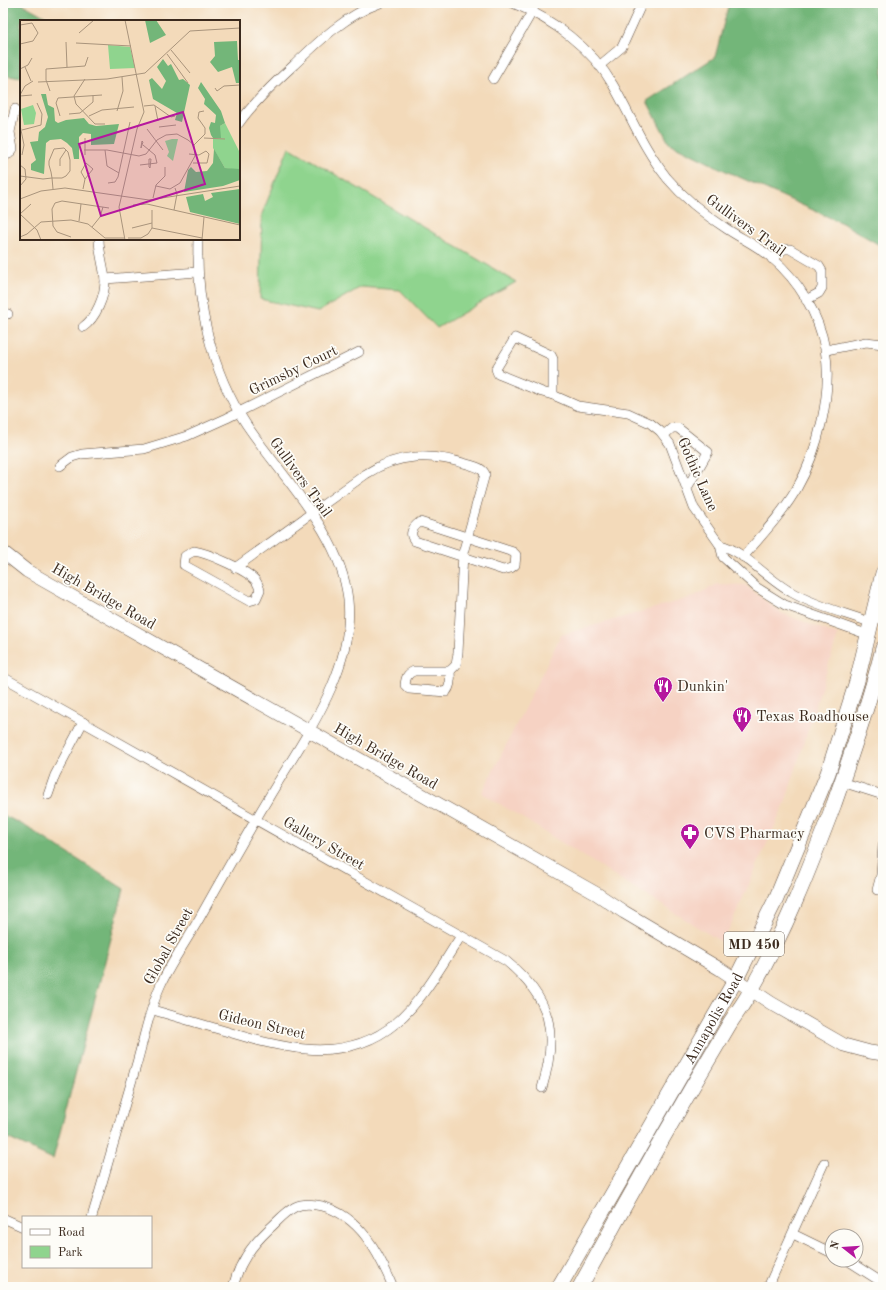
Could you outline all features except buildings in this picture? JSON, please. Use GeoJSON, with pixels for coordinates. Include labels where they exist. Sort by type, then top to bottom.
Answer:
{"type":"FeatureCollection","features":[{"type":"Feature","properties":{"kind":"main road","name":"Annapolis Road"},"geometry":{"type":"LineString","coordinates":[[559,1287],[736,979],[776,899],[828,773],[857,681],[883,573]]}},
{"type":"Feature","properties":{"kind":"main road","name":"Annapolis Road"},"geometry":{"type":"LineString","coordinates":[[580,1287],[730,1022],[752,990],[796,899],[817,849],[842,782],[874,688],[883,648]]}},
{"type":"Feature","properties":{"kind":"street"},"geometry":{"type":"LineString","coordinates":[[240,122],[261,96],[328,33],[354,15],[380,3]]}},
{"type":"Feature","properties":{"kind":"street","name":"Gullivers Trail"},"geometry":{"type":"LineString","coordinates":[[513,3],[533,7],[566,34],[600,66],[613,86],[644,146],[668,178],[695,205],[713,220],[772,258],[792,278],[815,317],[826,350],[824,408],[819,434],[810,460],[788,502],[743,557]]}},
{"type":"Feature","properties":{"kind":"street"},"geometry":{"type":"LineString","coordinates":[[600,66],[622,47],[642,3]]}},
{"type":"Feature","properties":{"kind":"street"},"geometry":{"type":"LineString","coordinates":[[493,80],[533,7]]}},
{"type":"Feature","properties":{"kind":"street"},"geometry":{"type":"LineString","coordinates":[[3,156],[9,154],[13,149],[10,132],[15,109]]}},
{"type":"Feature","properties":{"kind":"street"},"geometry":{"type":"LineString","coordinates":[[83,327],[89,322],[96,311],[105,279],[100,260],[99,240]]}},
{"type":"Feature","properties":{"kind":"street","name":"Gullivers Trail"},"geometry":{"type":"LineString","coordinates":[[198,240],[200,294],[208,333],[222,375],[239,412],[311,513],[328,540],[340,566],[348,597],[349,614],[347,638],[343,658],[334,683],[308,730]]}},
{"type":"Feature","properties":{"kind":"street"},"geometry":{"type":"LineString","coordinates":[[772,258],[784,249],[790,249],[819,266],[823,275],[822,288],[819,293],[806,300]]}},
{"type":"Feature","properties":{"kind":"street"},"geometry":{"type":"LineString","coordinates":[[105,279],[198,272]]}},
{"type":"Feature","properties":{"kind":"street","name":"Gothic Lane"},"geometry":{"type":"LineString","coordinates":[[553,395],[553,359],[551,355],[516,338],[496,369],[498,374],[578,406],[633,415],[650,424],[664,436],[670,444],[694,508],[720,545],[723,557],[763,592],[793,609],[870,629]]}},
{"type":"Feature","properties":{"kind":"street"},"geometry":{"type":"LineString","coordinates":[[826,350],[866,342],[883,344]]}},
{"type":"Feature","properties":{"kind":"street","name":"Grimsby Court"},"geometry":{"type":"LineString","coordinates":[[60,466],[72,458],[82,454],[124,452],[164,444],[199,431],[360,352]]}},
{"type":"Feature","properties":{"kind":"street"},"geometry":{"type":"LineString","coordinates":[[664,436],[672,428],[678,428],[708,452],[686,488]]}},
{"type":"Feature","properties":{"kind":"street"},"geometry":{"type":"LineString","coordinates":[[235,568],[377,466],[399,458],[429,456],[466,463],[483,470],[485,474],[467,536],[463,557],[458,653],[456,665],[450,671],[414,671],[409,673],[406,678],[405,685],[410,689],[446,692],[451,682],[450,671]]}},
{"type":"Feature","properties":{"kind":"street"},"geometry":{"type":"LineString","coordinates":[[420,522],[467,536],[513,552],[516,555],[515,564],[511,568],[503,570],[463,557],[415,542],[411,534],[413,528],[420,522]]}},
{"type":"Feature","properties":{"kind":"street"},"geometry":{"type":"LineString","coordinates":[[720,545],[732,549],[768,578],[791,593],[870,629]]}},
{"type":"Feature","properties":{"kind":"street"},"geometry":{"type":"LineString","coordinates":[[194,551],[235,568],[256,582],[260,590],[256,599],[250,601],[184,565],[183,561],[185,556],[194,551]]}},
{"type":"Feature","properties":{"kind":"street","name":"High Bridge Road"},"geometry":{"type":"LineString","coordinates":[[3,552],[27,571],[597,894],[624,912],[844,1045],[883,1054]]}},
{"type":"Feature","properties":{"kind":"street","name":"Gallery Street"},"geometry":{"type":"LineString","coordinates":[[3,677],[506,961],[526,978],[542,1001],[549,1027],[551,1046],[550,1059],[542,1088]]}},
{"type":"Feature","properties":{"kind":"street"},"geometry":{"type":"LineString","coordinates":[[48,795],[54,775],[83,722]]}},
{"type":"Feature","properties":{"kind":"street","name":"Global Street"},"geometry":{"type":"LineString","coordinates":[[92,1216],[153,1010],[164,979],[308,730]]}},
{"type":"Feature","properties":{"kind":"street"},"geometry":{"type":"LineString","coordinates":[[842,782],[883,795]]}},
{"type":"Feature","properties":{"kind":"street"},"geometry":{"type":"LineString","coordinates":[[877,890],[882,875],[883,845]]}},
{"type":"Feature","properties":{"kind":"street","name":"Gideon Street"},"geometry":{"type":"LineString","coordinates":[[153,1010],[285,1047],[316,1050],[347,1046],[376,1037],[396,1023],[424,992],[461,936]]}},
{"type":"Feature","properties":{"kind":"street"},"geometry":{"type":"LineString","coordinates":[[768,1287],[824,1163]]}},
{"type":"Feature","properties":{"kind":"street"},"geometry":{"type":"LineString","coordinates":[[233,1287],[242,1261],[255,1242],[289,1211],[302,1205],[310,1204],[333,1209],[353,1222],[370,1242],[393,1287]]}},
{"type":"Feature","properties":{"kind":"street"},"geometry":{"type":"LineString","coordinates":[[3,1218],[22,1227]]}},
{"type":"Feature","properties":{"kind":"street"},"geometry":{"type":"LineString","coordinates":[[792,1234],[824,1249]]}},
{"type":"Feature","properties":{"kind":"street"},"geometry":{"type":"LineString","coordinates":[[860,1268],[883,1283]]}},
{"type":"Feature","properties":{"kind":"shaded area"},"geometry":{"type":"Polygon","coordinates":[[[717,584],[745,585],[781,613],[838,635],[785,803],[723,943],[482,793],[561,635],[693,597],[717,584]]]}},
{"type":"Feature","properties":{"kind":"green space"},"geometry":{"type":"Polygon","coordinates":[[[3,3],[21,3],[51,20],[20,20],[20,78],[3,75],[3,3]]]}},
{"type":"Feature","properties":{"kind":"green space"},"geometry":{"type":"Polygon","coordinates":[[[729,3],[883,3],[883,247],[842,223],[728,172],[669,143],[647,101],[715,57],[729,3]]]}},
{"type":"Feature","properties":{"kind":"green space"},"geometry":{"type":"Polygon","coordinates":[[[289,147],[516,282],[437,328],[400,290],[361,287],[318,312],[260,299],[262,214],[289,147]]]}},
{"type":"Feature","properties":{"kind":"green space"},"geometry":{"type":"Polygon","coordinates":[[[3,815],[25,826],[124,889],[53,1159],[3,1136],[3,815]]]}},
{"type":"Feature","properties":{"kind":"place","name":"Dunkin'"},"geometry":{"type":"Point","coordinates":[663,703]}},
{"type":"Feature","properties":{"kind":"place","name":"Texas Roadhouse"},"geometry":{"type":"Point","coordinates":[742,733]}},
{"type":"Feature","properties":{"kind":"place","name":"CVS Pharmacy"},"geometry":{"type":"Point","coordinates":[690,850]}}]}
